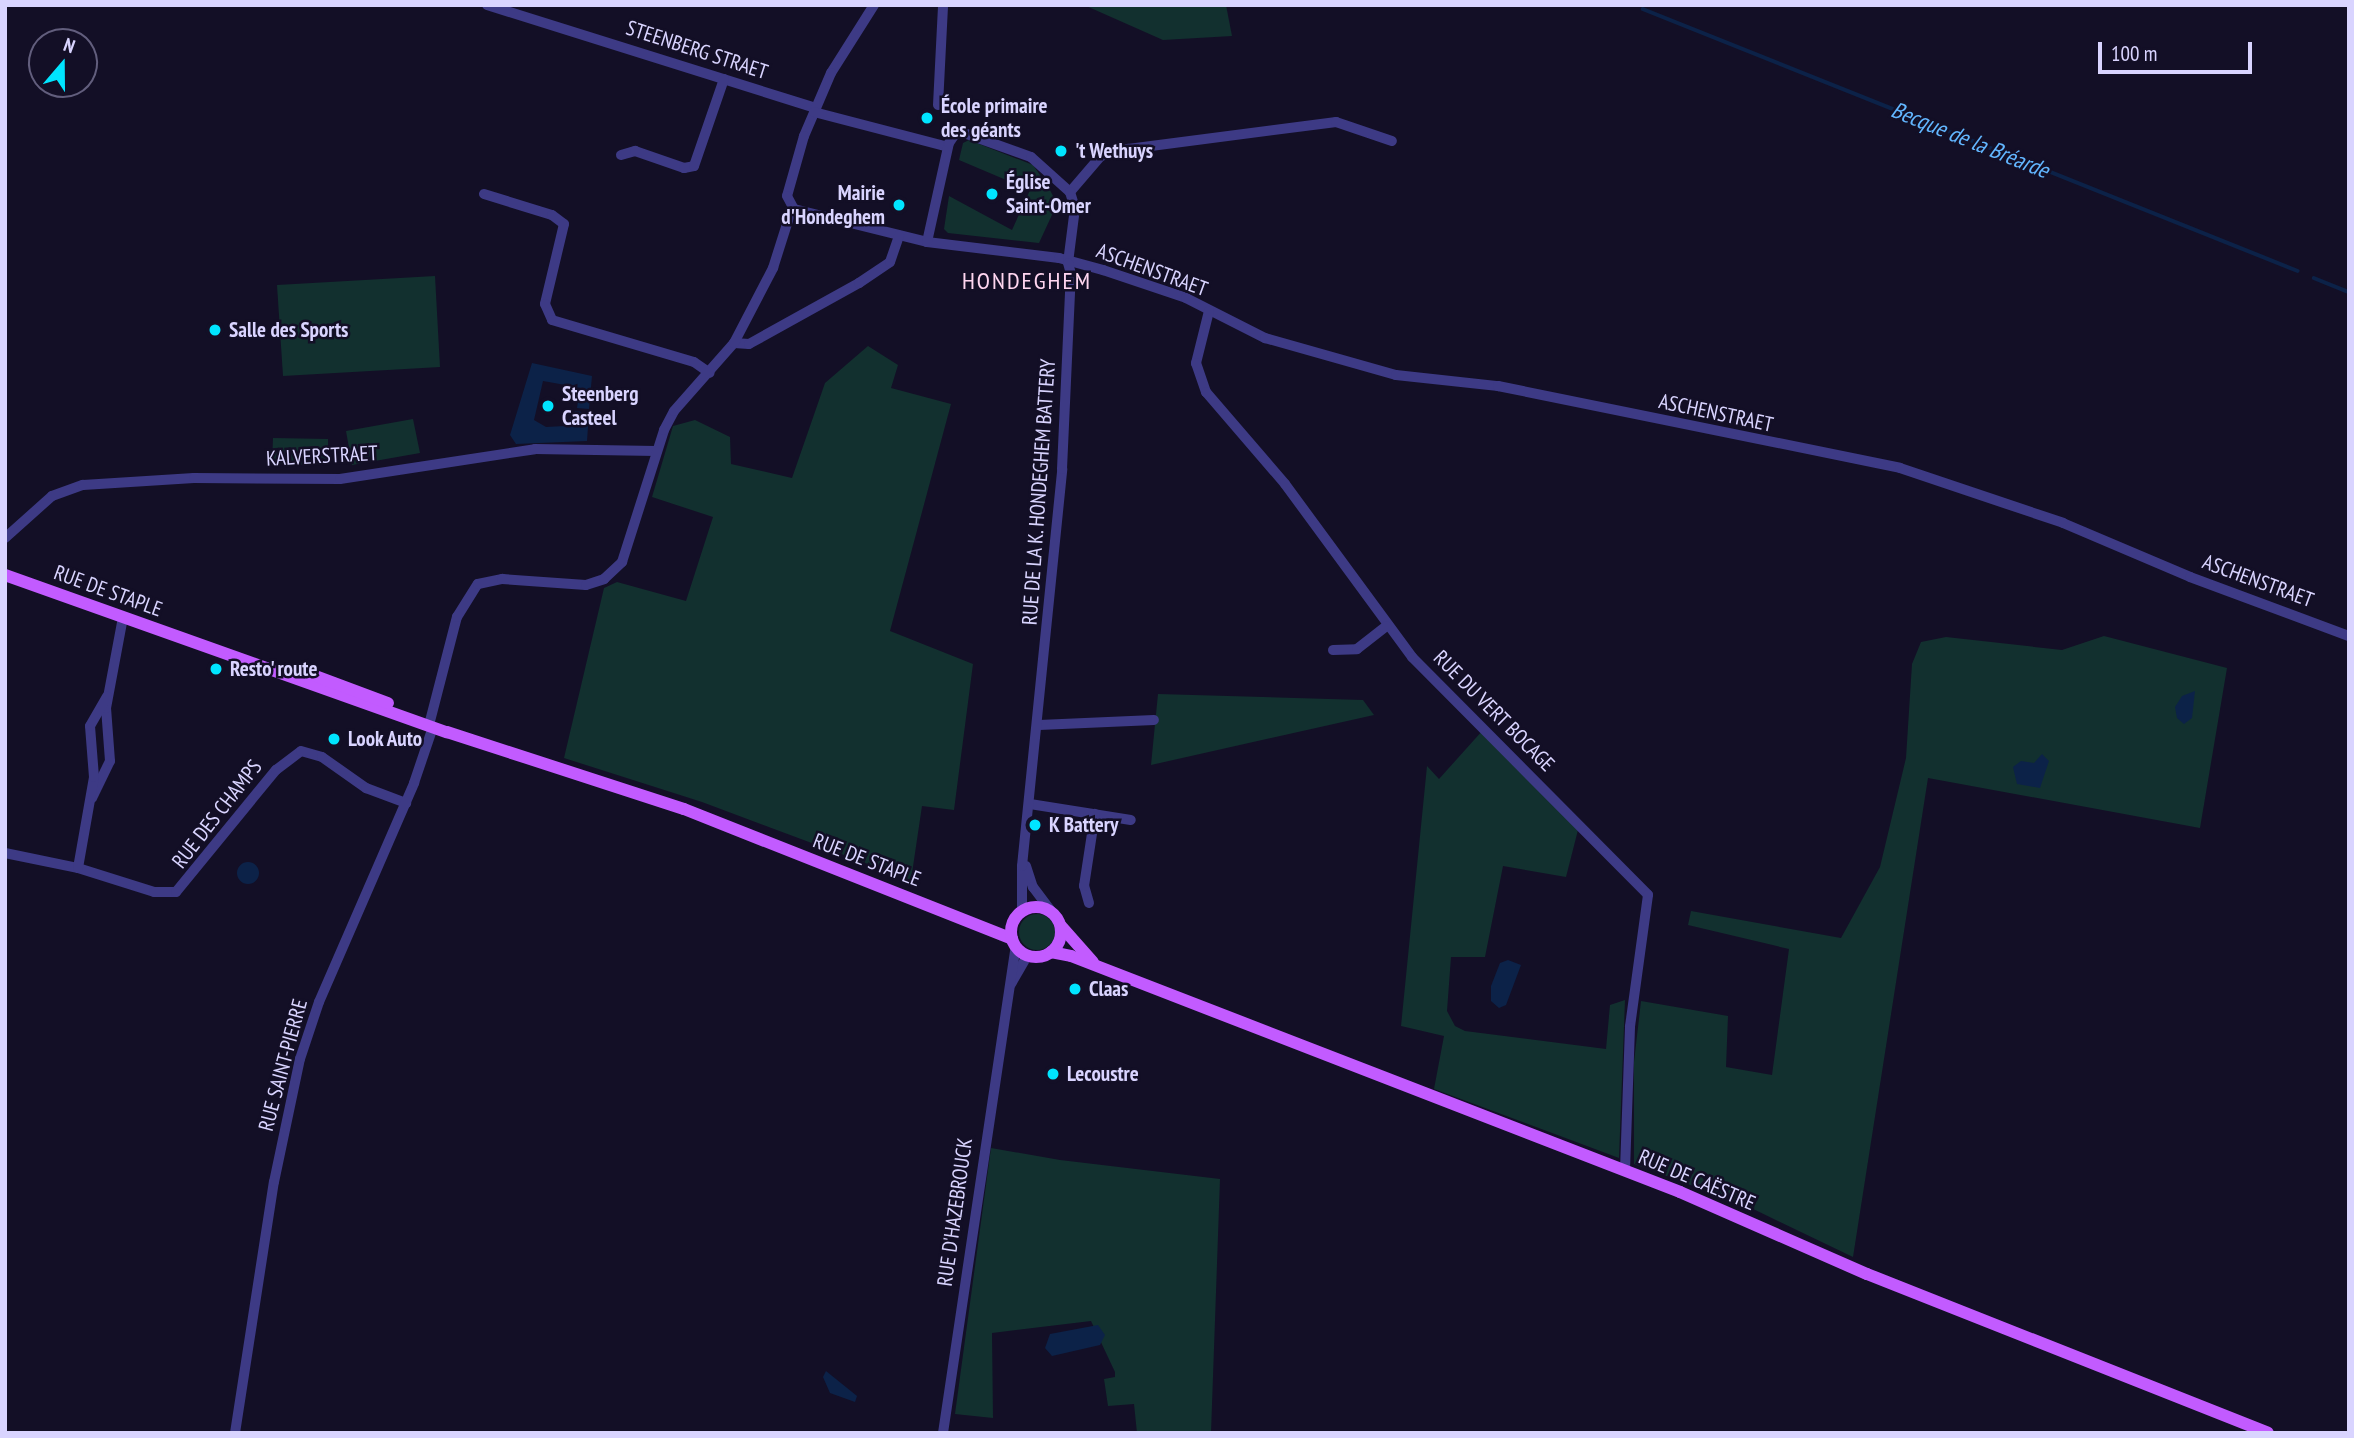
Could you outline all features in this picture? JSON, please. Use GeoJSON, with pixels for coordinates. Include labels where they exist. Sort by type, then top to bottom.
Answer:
{"type":"FeatureCollection","features":[{"type":"Feature","properties":{"kind":"main road","name":"RUE DE STAPLE"},"geometry":{"type":"LineString","coordinates":[[5,575],[197,643],[263,658],[359,691],[427,724],[748,834],[972,921],[1014,942]]}},
{"type":"Feature","properties":{"kind":"main road"},"geometry":{"type":"LineString","coordinates":[[1037,906],[1051,911],[1061,926],[1060,941],[1051,952],[1028,955],[1014,942],[1019,914],[1037,906]]}},
{"type":"Feature","properties":{"kind":"main road","name":"RUE DE STAPLE"},"geometry":{"type":"LineString","coordinates":[[972,921],[996,922],[1019,914]]}},
{"type":"Feature","properties":{"kind":"main road","name":"RUE DE CAËSTRE"},"geometry":{"type":"LineString","coordinates":[[1061,926],[1081,951],[1108,972]]}},
{"type":"Feature","properties":{"kind":"main road","name":"RUE DE CAËSTRE"},"geometry":{"type":"LineString","coordinates":[[1051,952],[1625,1171],[1877,1278],[2268,1433]]}},
{"type":"Feature","properties":{"kind":"street","name":"STEENBERG STRAET"},"geometry":{"type":"LineString","coordinates":[[486,5],[814,110],[948,147]]}},
{"type":"Feature","properties":{"kind":"street","name":"RUE SAINT-PIERRE"},"geometry":{"type":"LineString","coordinates":[[235,1433],[274,1182],[300,1059],[319,1002],[406,803],[457,617],[473,588],[496,579],[578,586],[609,575],[629,549],[656,451],[674,411],[734,343],[773,268],[792,208],[787,199],[789,183],[814,110],[831,73],[874,5]]}},
{"type":"Feature","properties":{"kind":"street"},"geometry":{"type":"LineString","coordinates":[[939,105],[943,5]]}},
{"type":"Feature","properties":{"kind":"street"},"geometry":{"type":"LineString","coordinates":[[621,155],[635,151],[687,168],[694,166],[724,79]]}},
{"type":"Feature","properties":{"kind":"street"},"geometry":{"type":"LineString","coordinates":[[927,242],[948,147],[953,136],[961,133],[1026,155],[1070,192],[1101,156],[1128,149],[1336,122],[1392,141]]}},
{"type":"Feature","properties":{"kind":"street","name":"RUE DE LA K. HONDEGHEM BATTERY"},"geometry":{"type":"LineString","coordinates":[[1019,914],[1063,456],[1071,274],[1068,263],[1075,208],[1070,192]]}},
{"type":"Feature","properties":{"kind":"street"},"geometry":{"type":"LineString","coordinates":[[484,194],[552,215],[564,224],[545,304],[552,320],[694,362],[710,373]]}},
{"type":"Feature","properties":{"kind":"street","name":"ASCHENSTRAET"},"geometry":{"type":"LineString","coordinates":[[792,208],[927,242],[1068,263],[1124,276],[1209,311],[1265,338],[1396,375],[1498,386],[1900,468],[2063,523],[2190,577],[2349,636]]}},
{"type":"Feature","properties":{"kind":"street"},"geometry":{"type":"LineString","coordinates":[[734,343],[749,344],[885,266],[894,256],[899,236]]}},
{"type":"Feature","properties":{"kind":"street","name":"RUE DU VERT BOCAGE"},"geometry":{"type":"LineString","coordinates":[[1209,311],[1197,357],[1202,386],[1285,484],[1386,626],[1648,895],[1630,1027],[1625,1171]]}},
{"type":"Feature","properties":{"kind":"street","name":"KALVERSTRAET"},"geometry":{"type":"LineString","coordinates":[[5,538],[52,496],[83,485],[194,478],[340,479],[535,449],[656,451]]}},
{"type":"Feature","properties":{"kind":"street"},"geometry":{"type":"LineString","coordinates":[[92,798],[110,761],[108,696],[123,617]]}},
{"type":"Feature","properties":{"kind":"street"},"geometry":{"type":"LineString","coordinates":[[1333,650],[1356,650],[1386,626]]}},
{"type":"Feature","properties":{"kind":"street"},"geometry":{"type":"LineString","coordinates":[[78,868],[95,770],[90,726],[108,696]]}},
{"type":"Feature","properties":{"kind":"street"},"geometry":{"type":"LineString","coordinates":[[1039,725],[1154,720]]}},
{"type":"Feature","properties":{"kind":"street","name":"RUE DES CHAMPS"},"geometry":{"type":"LineString","coordinates":[[5,853],[78,868],[154,892],[181,889],[276,770],[297,752],[316,754],[366,788],[406,803]]}},
{"type":"Feature","properties":{"kind":"street"},"geometry":{"type":"LineString","coordinates":[[1030,804],[1130,820]]}},
{"type":"Feature","properties":{"kind":"street"},"geometry":{"type":"LineString","coordinates":[[1089,903],[1084,882],[1095,814]]}},
{"type":"Feature","properties":{"kind":"street","name":"RUE DE LA K. HONDEGHEM BATTERY"},"geometry":{"type":"LineString","coordinates":[[1024,853],[1033,887],[1051,911]]}},
{"type":"Feature","properties":{"kind":"street","name":"RUE D'HAZEBROUCK"},"geometry":{"type":"LineString","coordinates":[[943,1433],[1014,942]]}},
{"type":"Feature","properties":{"kind":"street","name":"RUE D'HAZEBROUCK"},"geometry":{"type":"LineString","coordinates":[[1006,998],[1028,955]]}},
{"type":"Feature","properties":{"kind":"green space"},"geometry":{"type":"Polygon","coordinates":[[[1084,5],[1226,5],[1232,36],[1163,40],[1084,5]]]}},
{"type":"Feature","properties":{"kind":"green space"},"geometry":{"type":"Polygon","coordinates":[[[969,140],[1033,165],[1049,188],[1057,204],[1039,243],[948,233],[944,229],[949,196],[1012,230],[1030,190],[959,160],[963,143],[969,140]]]}},
{"type":"Feature","properties":{"kind":"green space"},"geometry":{"type":"Polygon","coordinates":[[[435,276],[440,367],[283,376],[277,285],[435,276]]]}},
{"type":"Feature","properties":{"kind":"green space"},"geometry":{"type":"Polygon","coordinates":[[[868,346],[898,365],[891,388],[951,404],[890,631],[973,664],[954,810],[922,806],[911,880],[702,802],[564,758],[604,588],[617,582],[686,601],[713,517],[652,497],[673,426],[695,420],[730,437],[731,464],[792,478],[825,383],[868,346]]]}},
{"type":"Feature","properties":{"kind":"green space"},"geometry":{"type":"Polygon","coordinates":[[[413,419],[420,453],[352,465],[346,431],[413,419]]]}},
{"type":"Feature","properties":{"kind":"green space"},"geometry":{"type":"Polygon","coordinates":[[[273,438],[328,439],[328,465],[272,464],[273,438]]]}},
{"type":"Feature","properties":{"kind":"green space"},"geometry":{"type":"Polygon","coordinates":[[[2104,636],[2227,668],[2200,828],[1928,778],[1853,1257],[1747,1206],[1634,1164],[1634,1062],[1641,1001],[1728,1016],[1726,1067],[1772,1075],[1789,949],[1688,925],[1691,911],[1841,938],[1880,867],[1906,758],[1912,664],[1921,642],[1946,637],[2062,650],[2104,636]]]}},
{"type":"Feature","properties":{"kind":"green space"},"geometry":{"type":"Polygon","coordinates":[[[1158,694],[1363,700],[1374,715],[1151,765],[1158,694]]]}},
{"type":"Feature","properties":{"kind":"green space"},"geometry":{"type":"Polygon","coordinates":[[[1483,730],[1578,830],[1566,877],[1503,866],[1485,957],[1451,957],[1447,1011],[1455,1026],[1465,1031],[1606,1049],[1610,1005],[1625,1000],[1619,1158],[1434,1089],[1444,1036],[1401,1026],[1427,766],[1439,779],[1483,730]]]}},
{"type":"Feature","properties":{"kind":"green space"},"geometry":{"type":"Polygon","coordinates":[[[1037,914],[1050,919],[1055,932],[1050,945],[1037,950],[1024,945],[1019,932],[1024,919],[1037,914]]]}},
{"type":"Feature","properties":{"kind":"green space"},"geometry":{"type":"Polygon","coordinates":[[[991,1148],[1060,1160],[1220,1179],[1211,1433],[1137,1433],[1134,1404],[1108,1406],[1104,1379],[1115,1377],[1115,1372],[1091,1321],[992,1333],[993,1418],[955,1414],[991,1148]]]}},
{"type":"Feature","properties":{"kind":"water"},"geometry":{"type":"Polygon","coordinates":[[[532,363],[592,376],[589,409],[577,408],[579,394],[571,386],[543,381],[534,420],[546,427],[565,426],[575,411],[589,413],[587,441],[516,444],[510,435],[532,363]]]}},
{"type":"Feature","properties":{"kind":"water"},"geometry":{"type":"Polygon","coordinates":[[[2195,691],[2192,718],[2184,724],[2177,718],[2175,707],[2182,696],[2195,691]]]}},
{"type":"Feature","properties":{"kind":"water"},"geometry":{"type":"Polygon","coordinates":[[[2042,754],[2049,761],[2040,788],[2017,784],[2013,767],[2021,761],[2034,763],[2042,754]]]}},
{"type":"Feature","properties":{"kind":"water"},"geometry":{"type":"Polygon","coordinates":[[[248,862],[256,865],[259,873],[256,881],[248,884],[240,881],[237,873],[240,865],[248,862]]]}},
{"type":"Feature","properties":{"kind":"water"},"geometry":{"type":"Polygon","coordinates":[[[1508,960],[1521,965],[1506,1005],[1499,1008],[1491,1001],[1491,986],[1500,963],[1508,960]]]}},
{"type":"Feature","properties":{"kind":"water"},"geometry":{"type":"Polygon","coordinates":[[[1098,1325],[1105,1335],[1100,1345],[1052,1356],[1045,1348],[1050,1334],[1098,1325]]]}},
{"type":"Feature","properties":{"kind":"water"},"geometry":{"type":"Polygon","coordinates":[[[826,1371],[857,1396],[855,1402],[830,1393],[823,1377],[826,1371]]]}},
{"type":"Feature","properties":{"kind":"waterway","name":"Becque de la Bréarde"},"geometry":{"type":"LineString","coordinates":[[1643,9],[2298,271]]}},
{"type":"Feature","properties":{"kind":"waterway","name":"Becque de la Bréarde"},"geometry":{"type":"LineString","coordinates":[[2314,278],[2349,292]]}},
{"type":"Feature","properties":{"kind":"place","name":"École primaire des géants"},"geometry":{"type":"Point","coordinates":[927,118]}},
{"type":"Feature","properties":{"kind":"place","name":"'t Wethuys"},"geometry":{"type":"Point","coordinates":[1061,151]}},
{"type":"Feature","properties":{"kind":"place","name":"Église Saint-Omer"},"geometry":{"type":"Point","coordinates":[992,194]}},
{"type":"Feature","properties":{"kind":"place","name":"Mairie d'Hondeghem"},"geometry":{"type":"Point","coordinates":[899,205]}},
{"type":"Feature","properties":{"kind":"place","name":"Salle des Sports"},"geometry":{"type":"Point","coordinates":[215,330]}},
{"type":"Feature","properties":{"kind":"place","name":"Steenberg Casteel"},"geometry":{"type":"Point","coordinates":[548,406]}},
{"type":"Feature","properties":{"kind":"place","name":"Resto' route"},"geometry":{"type":"Point","coordinates":[216,669]}},
{"type":"Feature","properties":{"kind":"place","name":"Look Auto"},"geometry":{"type":"Point","coordinates":[334,739]}},
{"type":"Feature","properties":{"kind":"place","name":"K Battery"},"geometry":{"type":"Point","coordinates":[1035,825]}},
{"type":"Feature","properties":{"kind":"place","name":"Claas"},"geometry":{"type":"Point","coordinates":[1075,989]}},
{"type":"Feature","properties":{"kind":"place","name":"Lecoustre"},"geometry":{"type":"Point","coordinates":[1053,1074]}},
{"type":"Feature","properties":{"kind":"district","name":"HONDEGHEM"},"geometry":{"type":"Point","coordinates":[1027,281]}}]}
